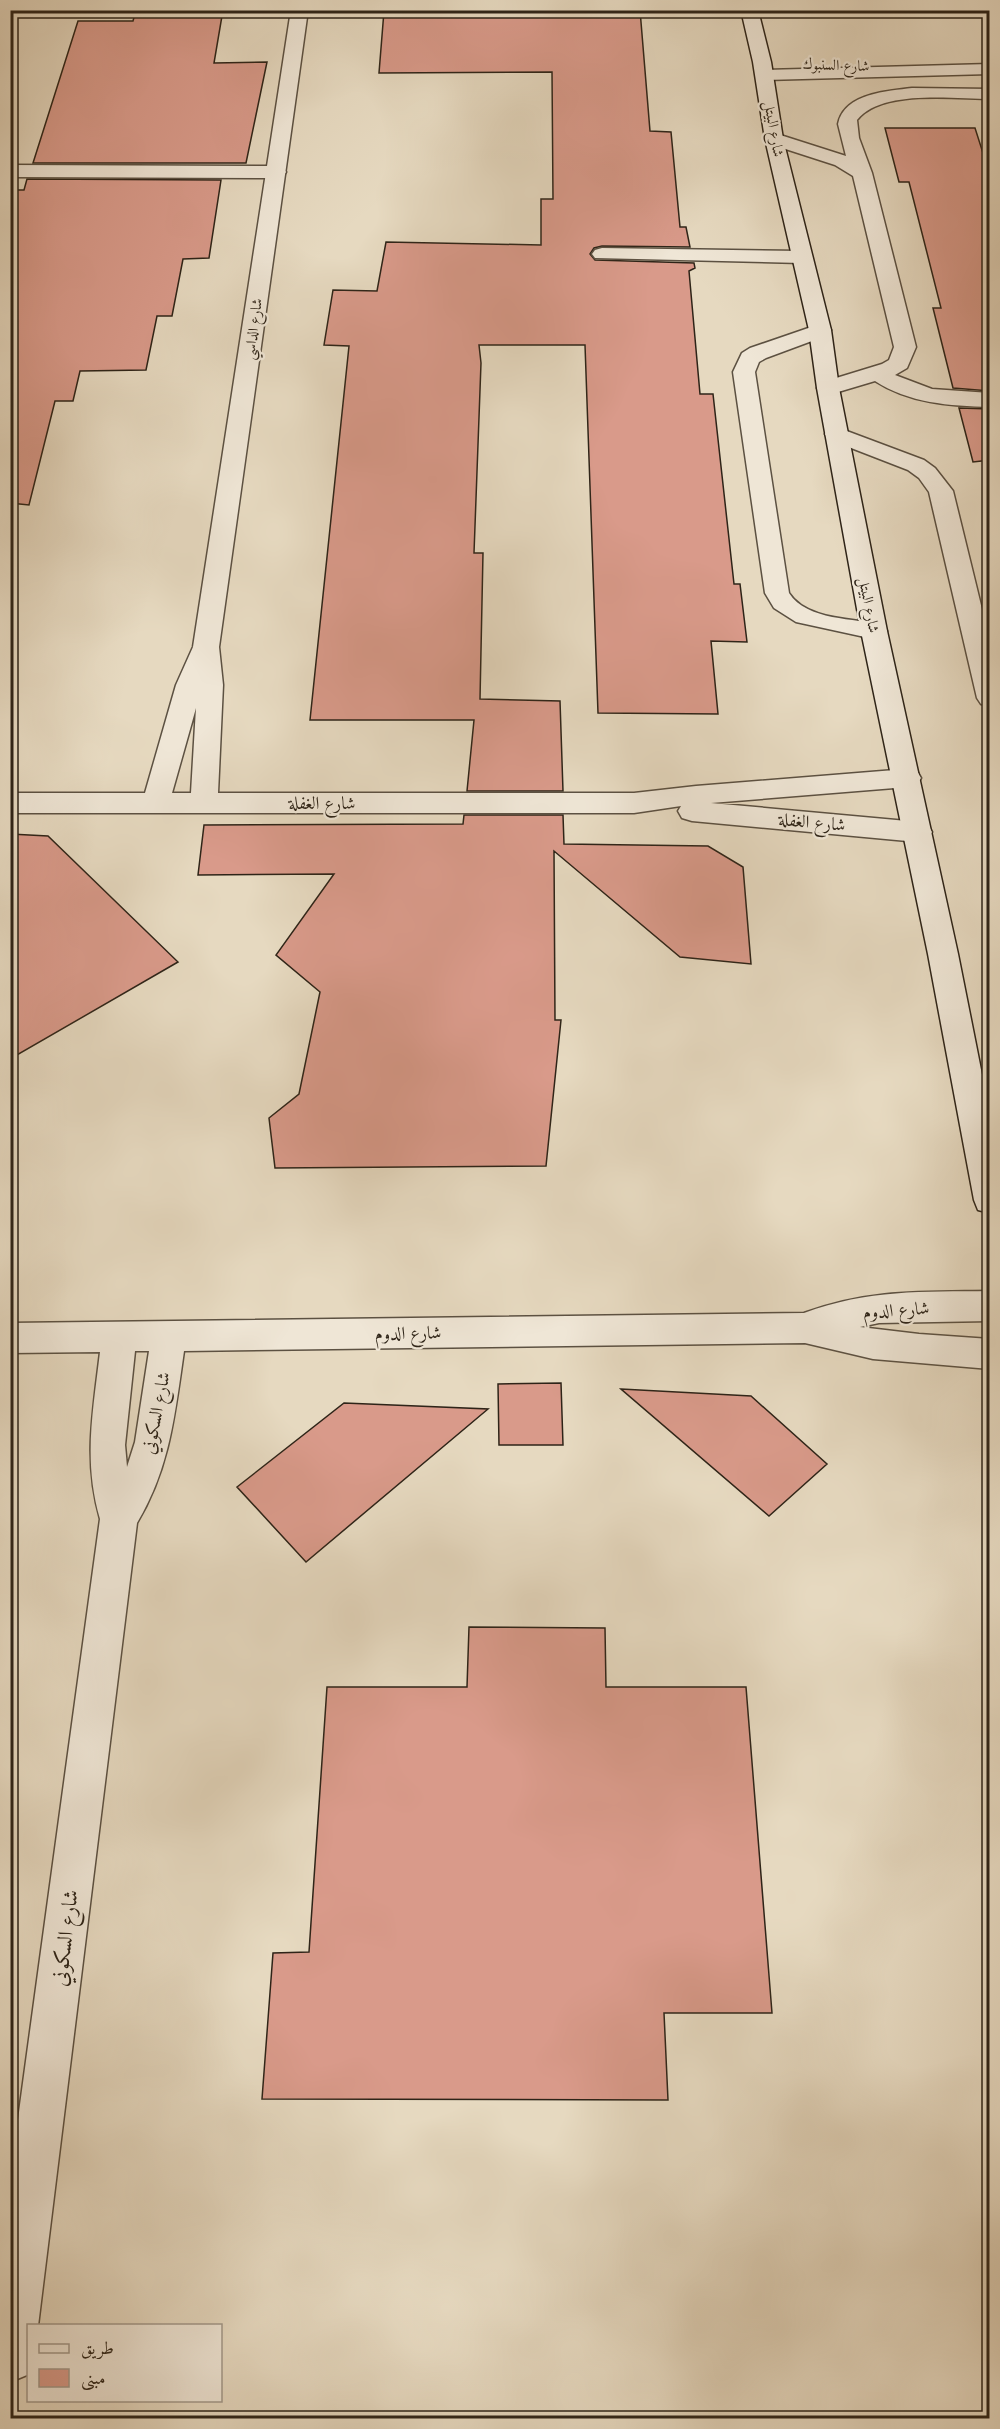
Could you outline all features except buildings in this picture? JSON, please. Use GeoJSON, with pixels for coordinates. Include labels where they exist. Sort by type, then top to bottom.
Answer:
{"type":"FeatureCollection","features":[{"type":"Feature","properties":{"kind":"street","name":"شارع الداسي"},"geometry":{"type":"LineString","coordinates":[[204,803],[210,685],[206,647],[300,10]]}},
{"type":"Feature","properties":{"kind":"street","name":"شارع البيتل"},"geometry":{"type":"LineString","coordinates":[[749,10],[764,69],[774,139],[820,330],[836,434],[874,631],[907,778],[990,1200]]}},
{"type":"Feature","properties":{"kind":"street","name":"شارع السنبوك"},"geometry":{"type":"LineString","coordinates":[[764,69],[990,69]]}},
{"type":"Feature","properties":{"kind":"street"},"geometry":{"type":"LineString","coordinates":[[912,70],[984,94]]}},
{"type":"Feature","properties":{"kind":"street"},"geometry":{"type":"LineString","coordinates":[[828,388],[879,374],[899,363],[904,347],[862,173],[846,126],[848,118],[854,110],[864,104],[893,95],[984,94]]}},
{"type":"Feature","properties":{"kind":"street"},"geometry":{"type":"LineString","coordinates":[[774,139],[842,161],[862,173]]}},
{"type":"Feature","properties":{"kind":"street"},"geometry":{"type":"LineString","coordinates":[[10,171],[276,172]]}},
{"type":"Feature","properties":{"kind":"street"},"geometry":{"type":"LineString","coordinates":[[602,254],[801,256]]}},
{"type":"Feature","properties":{"kind":"street"},"geometry":{"type":"LineString","coordinates":[[820,330],[758,353],[750,358],[744,372],[777,593],[780,600],[796,613],[874,631]]}},
{"type":"Feature","properties":{"kind":"street"},"geometry":{"type":"LineString","coordinates":[[879,374],[904,389],[921,395],[958,400],[990,400]]}},
{"type":"Feature","properties":{"kind":"street"},"geometry":{"type":"LineString","coordinates":[[836,434],[916,465],[927,473],[941,491],[990,698]]}},
{"type":"Feature","properties":{"kind":"street","name":"شارع الداسي"},"geometry":{"type":"LineString","coordinates":[[156,803],[189,685],[206,647]]}},
{"type":"Feature","properties":{"kind":"street","name":"شارع الغفلة"},"geometry":{"type":"LineString","coordinates":[[10,803],[634,803],[707,794],[907,778]]}},
{"type":"Feature","properties":{"kind":"street","name":"شارع الغفلة"},"geometry":{"type":"LineString","coordinates":[[634,803],[675,810],[918,832]]}},
{"type":"Feature","properties":{"kind":"street","name":"شارع الدوم"},"geometry":{"type":"LineString","coordinates":[[805,1328],[834,1317],[879,1308],[990,1306]]}},
{"type":"Feature","properties":{"kind":"street","name":"شارع الدوم"},"geometry":{"type":"LineString","coordinates":[[10,1338],[805,1328],[837,1339],[885,1347],[990,1354]]}},
{"type":"Feature","properties":{"kind":"street","name":"شارع السكوني"},"geometry":{"type":"LineString","coordinates":[[10,2358],[119,1519],[138,1488],[153,1442],[169,1336]]}},
{"type":"Feature","properties":{"kind":"street","name":"شارع السكوني"},"geometry":{"type":"LineString","coordinates":[[119,1337],[107,1445],[110,1490],[119,1519]]}}]}
